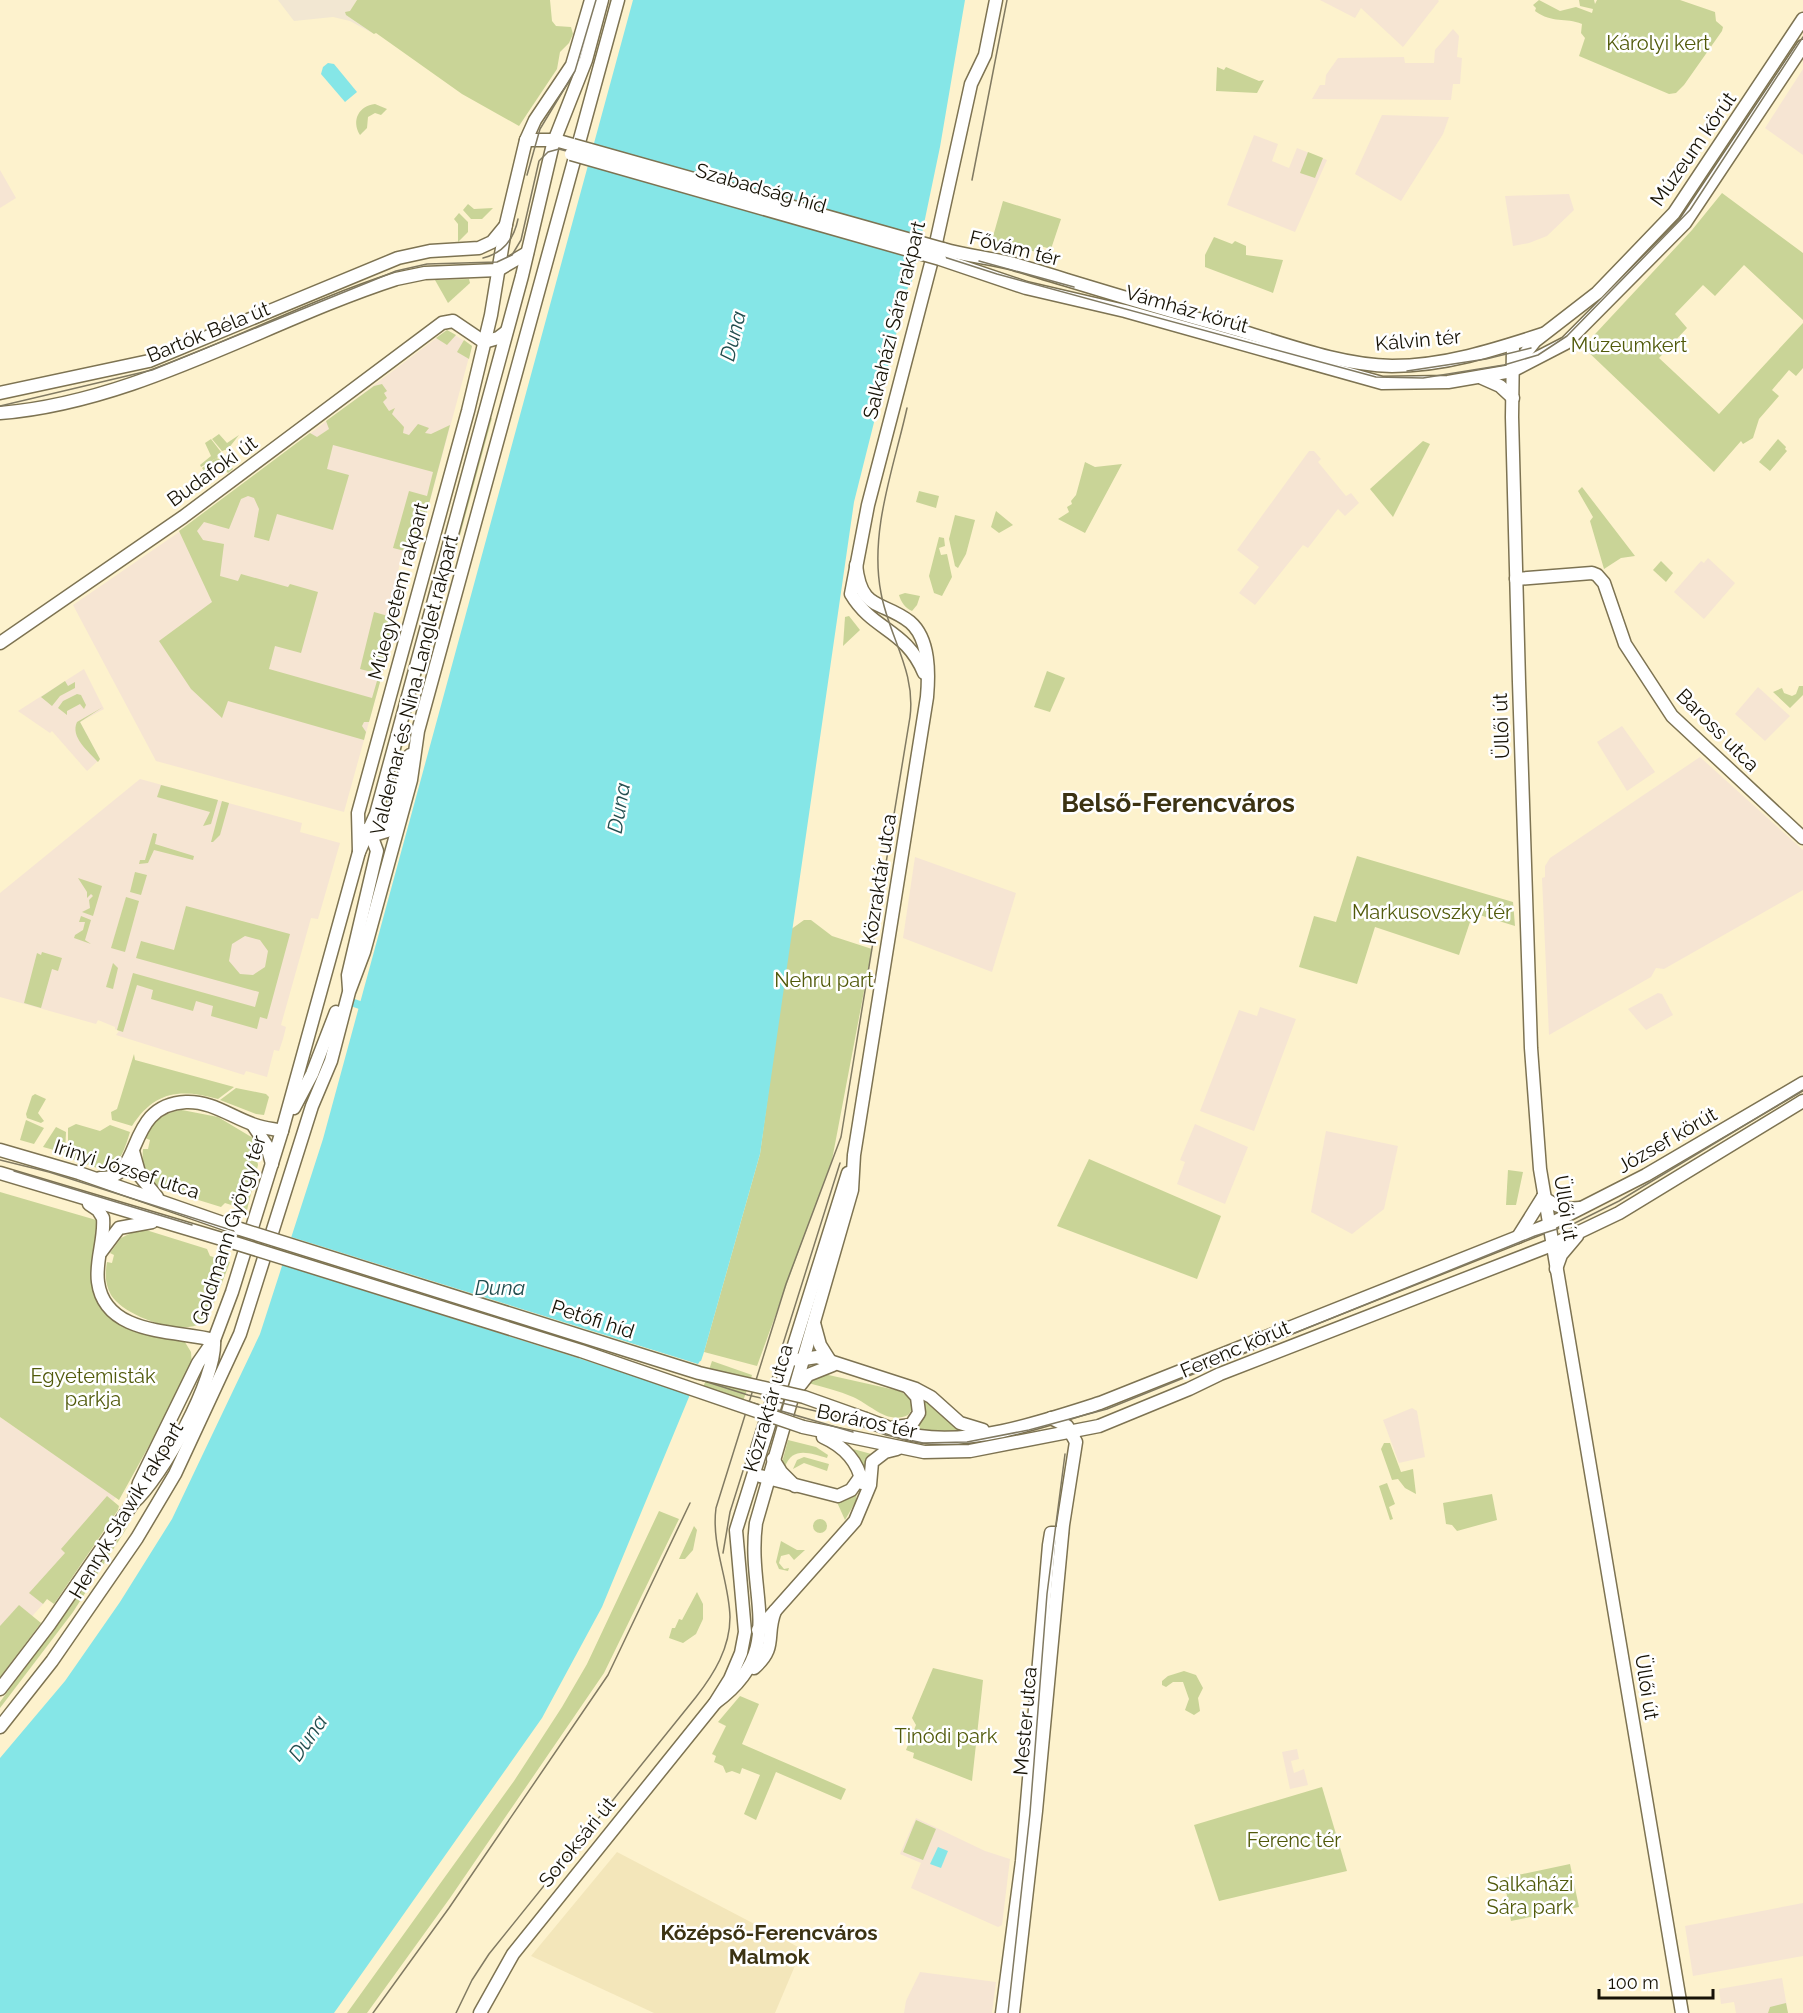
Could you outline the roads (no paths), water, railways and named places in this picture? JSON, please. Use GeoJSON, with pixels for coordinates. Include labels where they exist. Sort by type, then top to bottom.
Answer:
{"type":"FeatureCollection","features":[{"type":"Feature","properties":{"kind":"main road","name":"Műegyetem rakpart"},"geometry":{"type":"LineString","coordinates":[[359,852],[357,827],[366,779],[468,411],[490,321],[506,224],[526,140],[535,120],[572,65],[591,0]]}},
{"type":"Feature","properties":{"kind":"main road","name":"Műegyetem rakpart"},"geometry":{"type":"LineString","coordinates":[[282,1131],[359,852],[370,832],[384,785],[502,335],[515,299],[555,140],[579,79],[602,0]]}},
{"type":"Feature","properties":{"kind":"main road","name":"Valdemar és Nina Langlet rakpart"},"geometry":{"type":"LineString","coordinates":[[276,1225],[312,1106],[331,1061],[349,992],[362,960],[411,780],[418,731],[574,150],[618,0]]}},
{"type":"Feature","properties":{"kind":"main road","name":"Salkaházi Sára rakpart"},"geometry":{"type":"LineString","coordinates":[[927,680],[918,658],[889,629],[862,612],[851,594],[867,505],[927,280],[971,84],[985,55],[996,0]]}},
{"type":"Feature","properties":{"kind":"main road","name":"Múzeum körút"},"geometry":{"type":"LineString","coordinates":[[1543,334],[1563,322],[1597,293],[1674,213],[1803,19]]}},
{"type":"Feature","properties":{"kind":"main road","name":"Múzeum körút"},"geometry":{"type":"LineString","coordinates":[[1566,343],[1691,216],[1803,46]]}},
{"type":"Feature","properties":{"kind":"main road","name":"Szabadság híd"},"geometry":{"type":"LineString","coordinates":[[526,140],[555,140],[574,150],[942,254]]}},
{"type":"Feature","properties":{"kind":"main road"},"geometry":{"type":"LineString","coordinates":[[548,166],[559,153],[574,150]]}},
{"type":"Feature","properties":{"kind":"main road","name":"Bartók Béla út"},"geometry":{"type":"LineString","coordinates":[[0,393],[123,369],[149,361],[409,255],[479,248],[492,242],[506,224]]}},
{"type":"Feature","properties":{"kind":"main road"},"geometry":{"type":"LineString","coordinates":[[498,270],[527,253]]}},
{"type":"Feature","properties":{"kind":"main road","name":"Fővám tér"},"geometry":{"type":"LineString","coordinates":[[942,254],[1014,264],[1076,284]]}},
{"type":"Feature","properties":{"kind":"main road","name":"Fővám tér"},"geometry":{"type":"LineString","coordinates":[[942,254],[991,278],[1039,291]]}},
{"type":"Feature","properties":{"kind":"main road","name":"Bartók Béla út"},"geometry":{"type":"LineString","coordinates":[[0,413],[93,394],[160,373],[378,285],[425,273],[498,270]]}},
{"type":"Feature","properties":{"kind":"main road","name":"Vámház körút"},"geometry":{"type":"LineString","coordinates":[[1076,284],[1326,355]]}},
{"type":"Feature","properties":{"kind":"main road"},"geometry":{"type":"LineString","coordinates":[[495,294],[502,289],[508,290],[515,299]]}},
{"type":"Feature","properties":{"kind":"main road","name":"Vámház körút"},"geometry":{"type":"LineString","coordinates":[[1039,291],[1125,311],[1324,368]]}},
{"type":"Feature","properties":{"kind":"main road","name":"Budafoki út"},"geometry":{"type":"LineString","coordinates":[[0,642],[183,517],[442,322],[453,321],[459,325]]}},
{"type":"Feature","properties":{"kind":"main road"},"geometry":{"type":"LineString","coordinates":[[459,325],[477,326],[490,321],[490,333],[502,335]]}},
{"type":"Feature","properties":{"kind":"main road"},"geometry":{"type":"LineString","coordinates":[[459,325],[484,342],[502,335]]}},
{"type":"Feature","properties":{"kind":"main road"},"geometry":{"type":"LineString","coordinates":[[1512,371],[1524,353],[1543,334]]}},
{"type":"Feature","properties":{"kind":"main road","name":"Kálvin tér"},"geometry":{"type":"LineString","coordinates":[[1326,355],[1359,363],[1395,366],[1485,353],[1543,334]]}},
{"type":"Feature","properties":{"kind":"main road","name":"Kálvin tér"},"geometry":{"type":"LineString","coordinates":[[1324,368],[1394,384],[1448,382],[1482,378],[1512,371],[1566,343]]}},
{"type":"Feature","properties":{"kind":"main road"},"geometry":{"type":"LineString","coordinates":[[1513,398],[1514,345]]}},
{"type":"Feature","properties":{"kind":"main road","name":"Kálvin tér"},"geometry":{"type":"LineString","coordinates":[[1513,398],[1520,375],[1533,362]]}},
{"type":"Feature","properties":{"kind":"main road"},"geometry":{"type":"LineString","coordinates":[[1482,378],[1500,386],[1513,398]]}},
{"type":"Feature","properties":{"kind":"main road","name":"Üllői út"},"geometry":{"type":"LineString","coordinates":[[1513,398],[1516,579],[1531,1048],[1543,1197],[1682,2013]]}},
{"type":"Feature","properties":{"kind":"main road","name":"Salkaházi Sára rakpart"},"geometry":{"type":"LineString","coordinates":[[856,566],[860,587],[868,598],[911,623]]}},
{"type":"Feature","properties":{"kind":"main road","name":"Baross utca"},"geometry":{"type":"LineString","coordinates":[[1516,579],[1592,573],[1597,575],[1604,583],[1625,644],[1672,716],[1803,838]]}},
{"type":"Feature","properties":{"kind":"main road","name":"Közraktár utca"},"geometry":{"type":"LineString","coordinates":[[746,1675],[759,1644],[760,1627],[752,1556],[756,1523],[767,1478],[852,1190],[854,1155],[917,766],[927,680],[926,652],[911,623]]}},
{"type":"Feature","properties":{"kind":"main road"},"geometry":{"type":"LineString","coordinates":[[357,827],[382,834],[390,825],[418,731]]}},
{"type":"Feature","properties":{"kind":"main road"},"geometry":{"type":"LineString","coordinates":[[372,759],[379,769],[389,765]]}},
{"type":"Feature","properties":{"kind":"main road"},"geometry":{"type":"LineString","coordinates":[[366,779],[376,776],[384,785]]}},
{"type":"Feature","properties":{"kind":"main road"},"geometry":{"type":"LineString","coordinates":[[92,1178],[115,1176],[127,1163],[147,1120],[156,1112],[171,1105],[185,1102],[208,1105],[254,1125],[282,1131],[312,1074],[338,1008],[349,992],[348,975],[376,851],[370,832]]}},
{"type":"Feature","properties":{"kind":"main road","name":"József körút"},"geometry":{"type":"LineString","coordinates":[[1548,1226],[1646,1176],[1803,1083]]}},
{"type":"Feature","properties":{"kind":"main road","name":"József körút"},"geometry":{"type":"LineString","coordinates":[[1552,1245],[1633,1204],[1803,1101]]}},
{"type":"Feature","properties":{"kind":"main road"},"geometry":{"type":"LineString","coordinates":[[254,1125],[267,1146],[272,1164]]}},
{"type":"Feature","properties":{"kind":"main road","name":"Goldmann György tér"},"geometry":{"type":"LineString","coordinates":[[214,1340],[232,1292],[282,1131]]}},
{"type":"Feature","properties":{"kind":"main road","name":"Irinyi József utca"},"geometry":{"type":"LineString","coordinates":[[0,1150],[163,1201],[240,1228]]}},
{"type":"Feature","properties":{"kind":"main road"},"geometry":{"type":"LineString","coordinates":[[133,1151],[136,1168],[145,1185],[163,1201]]}},
{"type":"Feature","properties":{"kind":"main road","name":"Közraktár utca"},"geometry":{"type":"LineString","coordinates":[[741,1653],[746,1616],[736,1530],[752,1473],[854,1155]]}},
{"type":"Feature","properties":{"kind":"main road","name":"Irinyi József utca"},"geometry":{"type":"LineString","coordinates":[[0,1173],[236,1243]]}},
{"type":"Feature","properties":{"kind":"main road"},"geometry":{"type":"LineString","coordinates":[[78,1197],[102,1214],[98,1282],[110,1307],[143,1328],[214,1340]]}},
{"type":"Feature","properties":{"kind":"main road"},"geometry":{"type":"LineString","coordinates":[[1518,1237],[1543,1197],[1569,1210],[1586,1207]]}},
{"type":"Feature","properties":{"kind":"main road"},"geometry":{"type":"LineString","coordinates":[[101,1253],[119,1228],[157,1221]]}},
{"type":"Feature","properties":{"kind":"main road","name":"Henryk Sławik rakpart"},"geometry":{"type":"LineString","coordinates":[[0,1728],[108,1584],[175,1474],[240,1334],[276,1225]]}},
{"type":"Feature","properties":{"kind":"main road","name":"Ferenc körút"},"geometry":{"type":"LineString","coordinates":[[993,1431],[1052,1418],[1100,1403],[1548,1226]]}},
{"type":"Feature","properties":{"kind":"main road","name":"Petőfi híd"},"geometry":{"type":"LineString","coordinates":[[240,1228],[699,1373],[804,1397],[866,1419]]}},
{"type":"Feature","properties":{"kind":"main road"},"geometry":{"type":"LineString","coordinates":[[1556,1270],[1562,1255],[1582,1230]]}},
{"type":"Feature","properties":{"kind":"main road","name":"Petőfi híd"},"geometry":{"type":"LineString","coordinates":[[236,1243],[581,1351],[803,1427]]}},
{"type":"Feature","properties":{"kind":"main road","name":"Ferenc körút"},"geometry":{"type":"LineString","coordinates":[[924,1452],[970,1451],[1099,1426],[1220,1374],[1552,1245]]}},
{"type":"Feature","properties":{"kind":"main road"},"geometry":{"type":"LineString","coordinates":[[814,1323],[820,1345],[833,1365]]}},
{"type":"Feature","properties":{"kind":"main road"},"geometry":{"type":"LineString","coordinates":[[180,1334],[191,1343],[198,1363]]}},
{"type":"Feature","properties":{"kind":"main road"},"geometry":{"type":"LineString","coordinates":[[133,1503],[139,1483],[198,1363],[214,1340]]}},
{"type":"Feature","properties":{"kind":"main road"},"geometry":{"type":"LineString","coordinates":[[0,1689],[49,1625],[133,1503],[148,1490],[182,1433],[211,1366],[215,1353],[214,1340]]}},
{"type":"Feature","properties":{"kind":"main road"},"geometry":{"type":"LineString","coordinates":[[794,1341],[803,1357]]}},
{"type":"Feature","properties":{"kind":"main road"},"geometry":{"type":"LineString","coordinates":[[786,1368],[803,1357],[817,1357],[833,1365],[908,1387],[931,1397],[966,1427],[993,1431]]}},
{"type":"Feature","properties":{"kind":"main road"},"geometry":{"type":"LineString","coordinates":[[792,1397],[808,1375],[833,1365]]}},
{"type":"Feature","properties":{"kind":"main road"},"geometry":{"type":"LineString","coordinates":[[866,1419],[899,1427],[915,1421],[919,1413],[919,1402],[908,1387]]}},
{"type":"Feature","properties":{"kind":"main road"},"geometry":{"type":"LineString","coordinates":[[1052,1418],[1067,1426],[1072,1433]]}},
{"type":"Feature","properties":{"kind":"main road","name":"Boráros tér"},"geometry":{"type":"LineString","coordinates":[[866,1419],[917,1436],[964,1437],[993,1431]]}},
{"type":"Feature","properties":{"kind":"main road"},"geometry":{"type":"LineString","coordinates":[[803,1427],[833,1442],[849,1455],[861,1476],[862,1505]]}},
{"type":"Feature","properties":{"kind":"main road","name":"Boráros tér"},"geometry":{"type":"LineString","coordinates":[[803,1427],[860,1441],[924,1452]]}},
{"type":"Feature","properties":{"kind":"main road","name":"Mester utca"},"geometry":{"type":"LineString","coordinates":[[1002,2013],[1010,1939],[1014,1934],[1056,1533],[1076,1442],[1072,1433]]}},
{"type":"Feature","properties":{"kind":"main road"},"geometry":{"type":"LineString","coordinates":[[741,1653],[760,1627],[846,1533],[870,1485],[872,1462],[885,1452],[898,1448]]}},
{"type":"Feature","properties":{"kind":"main road"},"geometry":{"type":"LineString","coordinates":[[773,1459],[781,1472],[796,1486]]}},
{"type":"Feature","properties":{"kind":"main road"},"geometry":{"type":"LineString","coordinates":[[752,1473],[838,1496],[851,1490],[861,1476]]}},
{"type":"Feature","properties":{"kind":"main road","name":"Mester utca"},"geometry":{"type":"LineString","coordinates":[[1012,2013],[1035,1819],[1056,1533]]}},
{"type":"Feature","properties":{"kind":"main road","name":"Soroksári út"},"geometry":{"type":"LineString","coordinates":[[715,1703],[736,1687],[770,1648],[771,1623],[777,1608]]}},
{"type":"Feature","properties":{"kind":"main road","name":"Soroksári út"},"geometry":{"type":"LineString","coordinates":[[480,2013],[513,1954],[715,1703],[730,1679],[741,1653]]}},
{"type":"Feature","properties":{"kind":"water","name":"Duna"},"geometry":{"type":"Polygon","coordinates":[[[633,0],[965,0],[940,147],[911,286],[908,287],[854,502],[760,1154],[704,1352],[689,1397],[602,1607],[542,1718],[334,2013],[0,2013],[0,1758],[65,1681],[120,1602],[172,1519],[260,1334],[323,1139],[633,0]]]}},
{"type":"Feature","properties":{"kind":"water"},"geometry":{"type":"Polygon","coordinates":[[[328,63],[334,64],[357,92],[345,102],[321,74],[323,67],[328,63]]]}},
{"type":"Feature","properties":{"kind":"water"},"geometry":{"type":"Polygon","coordinates":[[[938,1847],[948,1851],[941,1868],[930,1864],[938,1847]]]}},
{"type":"Feature","properties":{"kind":"waterway"},"geometry":{"type":"LineString","coordinates":[[354,1003],[371,1009]]}},
{"type":"Feature","properties":{"kind":"tram line"},"geometry":{"type":"LineString","coordinates":[[527,175],[540,129],[575,71],[596,0]]}},
{"type":"Feature","properties":{"kind":"tram line"},"geometry":{"type":"LineString","coordinates":[[972,180],[1007,0]]}},
{"type":"Feature","properties":{"kind":"tram line"},"geometry":{"type":"LineString","coordinates":[[0,406],[152,370],[396,271],[427,264],[497,262],[512,255],[521,240],[539,161],[548,152],[559,149],[941,256],[997,274],[1376,377],[1423,378],[1504,365],[1538,355],[1567,336],[1690,210],[1803,37]]}},
{"type":"Feature","properties":{"kind":"tram line"},"geometry":{"type":"LineString","coordinates":[[483,258],[497,253],[507,244],[514,233],[518,219]]}},
{"type":"Feature","properties":{"kind":"tram line"},"geometry":{"type":"LineString","coordinates":[[979,261],[1074,287]]}},
{"type":"Feature","properties":{"kind":"tram line"},"geometry":{"type":"LineString","coordinates":[[1407,371],[1486,359],[1531,348]]}},
{"type":"Feature","properties":{"kind":"tram line"},"geometry":{"type":"LineString","coordinates":[[456,2013],[472,1980],[489,1954],[703,1688],[724,1650],[730,1617],[716,1536],[716,1508],[786,1284],[841,1137],[910,717],[911,700],[906,669],[885,609],[878,570],[878,547],[885,500],[907,408]]}},
{"type":"Feature","properties":{"kind":"tram line"},"geometry":{"type":"LineString","coordinates":[[0,1160],[49,1172],[748,1395],[828,1414],[886,1435],[923,1443],[967,1442],[1029,1430],[1107,1409],[1535,1236],[1573,1224],[1619,1201],[1803,1090]]}},
{"type":"Feature","properties":{"kind":"tram line"},"geometry":{"type":"LineString","coordinates":[[723,1553],[730,1512],[840,1163]]}},
{"type":"Feature","properties":{"kind":"tram line"},"geometry":{"type":"LineString","coordinates":[[14,1171],[192,1225]]}},
{"type":"Feature","properties":{"kind":"tram line"},"geometry":{"type":"LineString","coordinates":[[747,1401],[853,1432]]}},
{"type":"Feature","properties":{"kind":"tram line"},"geometry":{"type":"LineString","coordinates":[[1008,2013],[1030,1813],[1047,1594],[1065,1454]]}},
{"type":"Feature","properties":{"kind":"tram line"},"geometry":{"type":"LineString","coordinates":[[373,2013],[449,1908],[608,1675],[690,1503]]}},
{"type":"Feature","properties":{"kind":"district","name":"Belső-Ferencváros"},"geometry":{"type":"Point","coordinates":[1178,803]}},
{"type":"Feature","properties":{"kind":"district","name":"Középső-Ferencváros Malmok"},"geometry":{"type":"Point","coordinates":[769,1945]}},
{"type":"Feature","properties":{"kind":"park label","name":"Károlyi kert"},"geometry":{"type":"Point","coordinates":[1658,43]}},
{"type":"Feature","properties":{"kind":"park label","name":"Múzeumkert"},"geometry":{"type":"Point","coordinates":[1629,345]}},
{"type":"Feature","properties":{"kind":"park label","name":"Markusovszky tér"},"geometry":{"type":"Point","coordinates":[1432,912]}},
{"type":"Feature","properties":{"kind":"park label","name":"Nehru part"},"geometry":{"type":"Point","coordinates":[824,980]}},
{"type":"Feature","properties":{"kind":"park label","name":"Egyetemisták parkja"},"geometry":{"type":"Point","coordinates":[93,1388]}},
{"type":"Feature","properties":{"kind":"park label","name":"Tinódi park"},"geometry":{"type":"Point","coordinates":[946,1736]}},
{"type":"Feature","properties":{"kind":"park label","name":"Ferenc tér"},"geometry":{"type":"Point","coordinates":[1294,1840]}},
{"type":"Feature","properties":{"kind":"park label","name":"Salkaházi Sára park"},"geometry":{"type":"Point","coordinates":[1530,1896]}}]}
